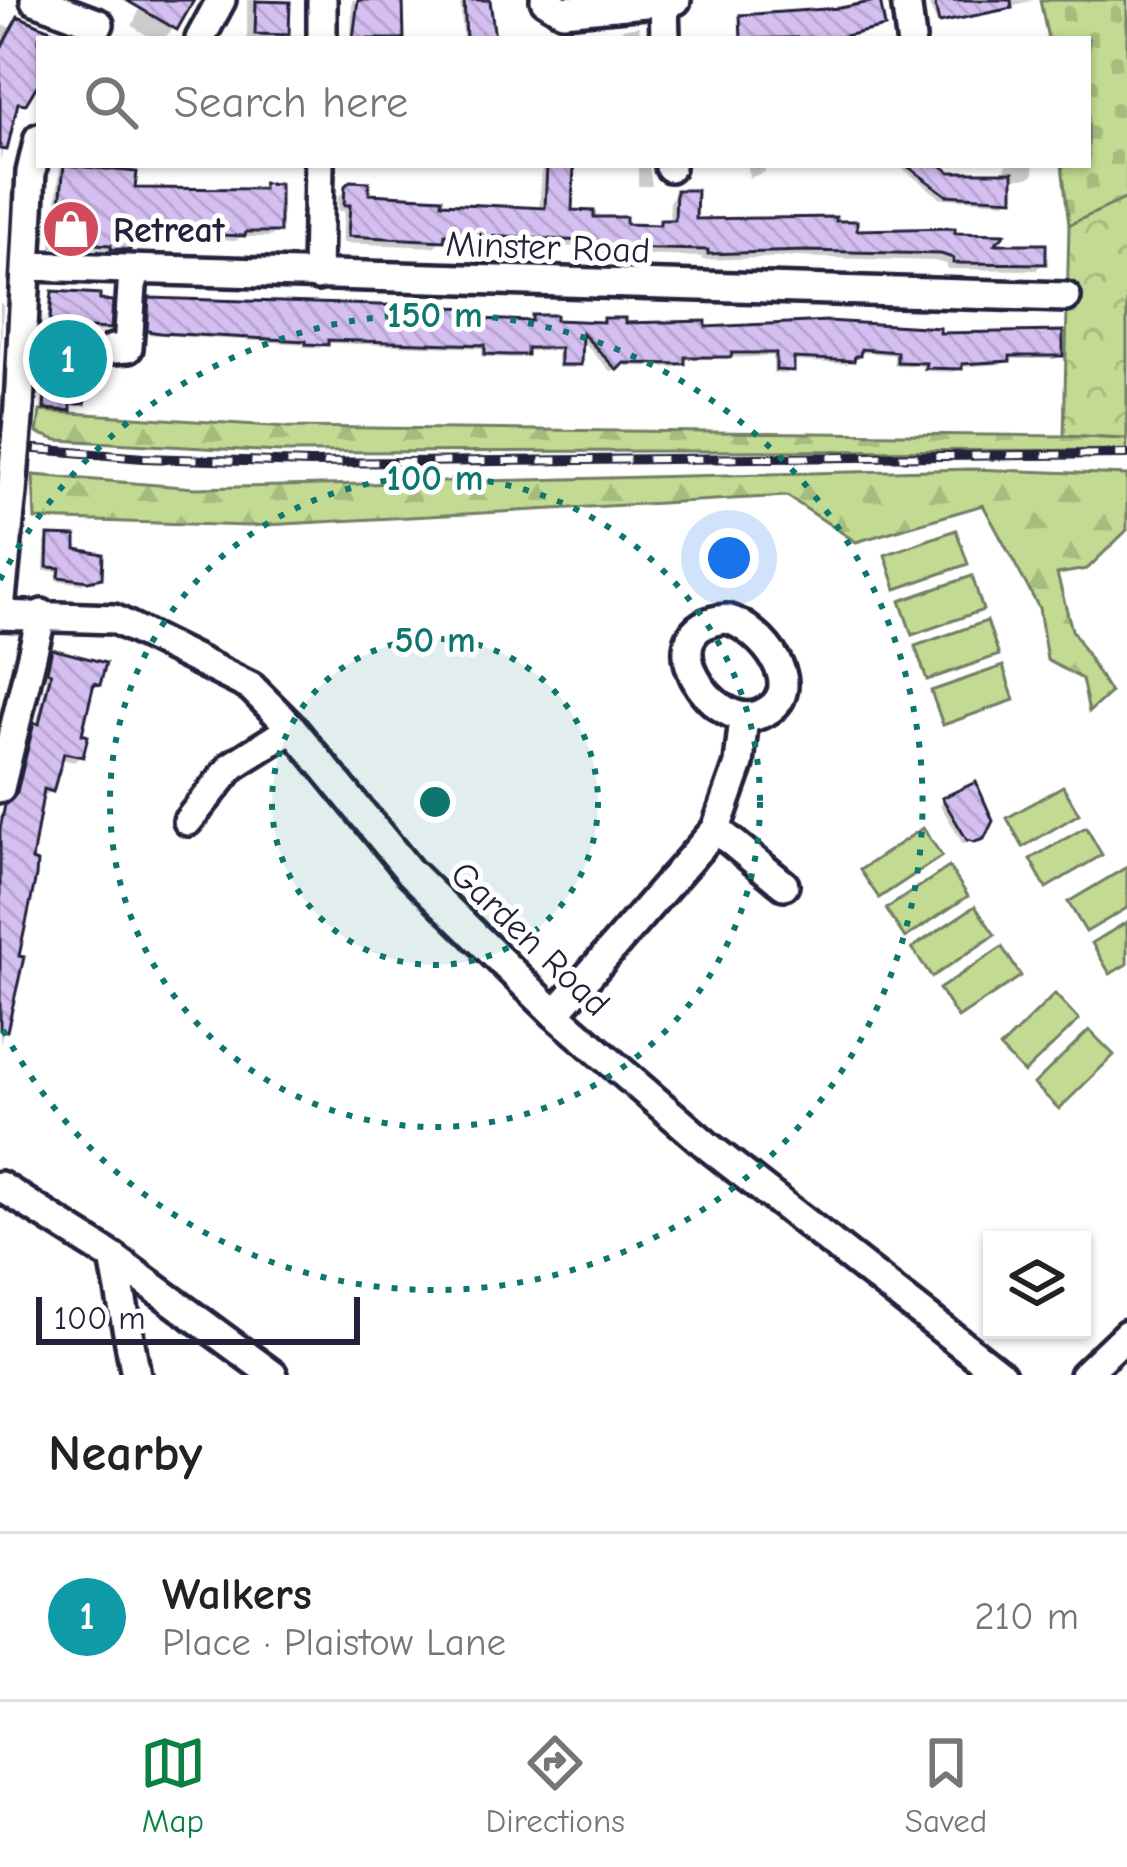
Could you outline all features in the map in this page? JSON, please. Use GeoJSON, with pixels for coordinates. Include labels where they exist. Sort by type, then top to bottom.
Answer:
{"type":"FeatureCollection","features":[{"type":"Feature","properties":{"kind":"street"},"geometry":{"type":"LineString","coordinates":[[35,0],[101,21]]}},
{"type":"Feature","properties":{"kind":"street"},"geometry":{"type":"LineString","coordinates":[[202,36],[220,0]]}},
{"type":"Feature","properties":{"kind":"street"},"geometry":{"type":"LineString","coordinates":[[322,0],[322,36]]}},
{"type":"Feature","properties":{"kind":"street"},"geometry":{"type":"LineString","coordinates":[[545,0],[563,11],[671,1],[665,36]]}},
{"type":"Feature","properties":{"kind":"street"},"geometry":{"type":"LineString","coordinates":[[906,0],[911,36]]}},
{"type":"Feature","properties":{"kind":"street"},"geometry":{"type":"LineString","coordinates":[[0,612],[12,492],[13,392],[36,151]]}},
{"type":"Feature","properties":{"kind":"street"},"geometry":{"type":"LineString","coordinates":[[317,276],[319,168]]}},
{"type":"Feature","properties":{"kind":"street","name":"Minster Road"},"geometry":{"type":"LineString","coordinates":[[28,266],[1066,297]]}},
{"type":"Feature","properties":{"kind":"street"},"geometry":{"type":"LineString","coordinates":[[113,349],[128,348],[133,271]]}},
{"type":"Feature","properties":{"kind":"street","name":"Garden Road"},"geometry":{"type":"LineString","coordinates":[[0,612],[115,619],[251,687],[292,728],[409,871],[555,1014],[710,1147],[1001,1375]]}},
{"type":"Feature","properties":{"kind":"street"},"geometry":{"type":"LineString","coordinates":[[0,788],[42,614]]}},
{"type":"Feature","properties":{"kind":"street"},"geometry":{"type":"LineString","coordinates":[[555,1014],[716,829],[739,764],[744,717]]}},
{"type":"Feature","properties":{"kind":"street"},"geometry":{"type":"LineString","coordinates":[[188,821],[232,766],[292,728]]}},
{"type":"Feature","properties":{"kind":"street"},"geometry":{"type":"LineString","coordinates":[[716,829],[784,885]]}},
{"type":"Feature","properties":{"kind":"street"},"geometry":{"type":"LineString","coordinates":[[0,1186],[114,1258],[273,1375]]}},
{"type":"Feature","properties":{"kind":"street"},"geometry":{"type":"LineString","coordinates":[[114,1258],[136,1375]]}},
{"type":"Feature","properties":{"kind":"street"},"geometry":{"type":"LineString","coordinates":[[1084,1375],[1127,1334]]}},
{"type":"Feature","properties":{"kind":"green space"},"geometry":{"type":"Polygon","coordinates":[[[1040,0],[1127,0],[1127,198],[1069,225],[1062,168],[1091,168],[1091,36],[1047,36],[1040,0]]]}},
{"type":"Feature","properties":{"kind":"green space"},"geometry":{"type":"Polygon","coordinates":[[[1127,198],[1127,439],[1064,436],[1069,225],[1127,198]]]}},
{"type":"Feature","properties":{"kind":"green space"},"geometry":{"type":"Polygon","coordinates":[[[40,411],[288,427],[1064,436],[1127,439],[1127,450],[280,452],[57,440],[37,433],[40,411]]]}},
{"type":"Feature","properties":{"kind":"green space"},"geometry":{"type":"Polygon","coordinates":[[[973,469],[1127,475],[1127,530],[1087,569],[1057,574],[1072,630],[1110,693],[1089,712],[1082,679],[1047,660],[1039,608],[983,505],[856,542],[787,496],[248,526],[35,519],[33,475],[195,488],[973,469]]]}},
{"type":"Feature","properties":{"kind":"green space"},"geometry":{"type":"Polygon","coordinates":[[[956,530],[968,564],[896,589],[885,555],[956,530]]]}},
{"type":"Feature","properties":{"kind":"green space"},"geometry":{"type":"Polygon","coordinates":[[[972,576],[983,610],[912,635],[900,601],[972,576]]]}},
{"type":"Feature","properties":{"kind":"green space"},"geometry":{"type":"Polygon","coordinates":[[[987,621],[999,655],[927,680],[915,646],[987,621]]]}},
{"type":"Feature","properties":{"kind":"green space"},"geometry":{"type":"Polygon","coordinates":[[[1003,666],[1014,700],[943,725],[931,691],[1003,666]]]}},
{"type":"Feature","properties":{"kind":"green space"},"geometry":{"type":"Polygon","coordinates":[[[1063,786],[1079,814],[1023,847],[1007,818],[1063,786]]]}},
{"type":"Feature","properties":{"kind":"green space"},"geometry":{"type":"Polygon","coordinates":[[[1086,827],[1102,855],[1046,888],[1030,859],[1086,827]]]}},
{"type":"Feature","properties":{"kind":"green space"},"geometry":{"type":"Polygon","coordinates":[[[923,828],[942,856],[879,898],[860,870],[923,828]]]}},
{"type":"Feature","properties":{"kind":"green space"},"geometry":{"type":"Polygon","coordinates":[[[949,867],[968,896],[905,938],[886,909],[949,867]]]}},
{"type":"Feature","properties":{"kind":"green space"},"geometry":{"type":"Polygon","coordinates":[[[1127,867],[1127,908],[1086,932],[1068,902],[1127,867]]]}},
{"type":"Feature","properties":{"kind":"green space"},"geometry":{"type":"Polygon","coordinates":[[[975,906],[995,935],[932,977],[912,948],[975,906]]]}},
{"type":"Feature","properties":{"kind":"green space"},"geometry":{"type":"Polygon","coordinates":[[[1127,922],[1127,964],[1110,974],[1092,943],[1127,922]]]}},
{"type":"Feature","properties":{"kind":"green space"},"geometry":{"type":"Polygon","coordinates":[[[1002,947],[1021,976],[958,1018],[939,989],[1002,947]]]}},
{"type":"Feature","properties":{"kind":"green space"},"geometry":{"type":"Polygon","coordinates":[[[1055,994],[1079,1020],[1024,1073],[1000,1048],[1055,994]]]}},
{"type":"Feature","properties":{"kind":"green space"},"geometry":{"type":"Polygon","coordinates":[[[1089,1030],[1114,1055],[1059,1109],[1034,1084],[1089,1030]]]}},
{"type":"Feature","properties":{"kind":"building"},"geometry":{"type":"Polygon","coordinates":[[[126,0],[194,0],[177,30],[126,0]]]}},
{"type":"Feature","properties":{"kind":"building"},"geometry":{"type":"Polygon","coordinates":[[[358,0],[403,0],[404,36],[353,36],[358,0]]]}},
{"type":"Feature","properties":{"kind":"building"},"geometry":{"type":"Polygon","coordinates":[[[464,0],[490,0],[495,36],[466,36],[464,0]]]}},
{"type":"Feature","properties":{"kind":"building"},"geometry":{"type":"Polygon","coordinates":[[[880,0],[885,27],[844,36],[741,36],[740,15],[840,8],[880,0]]]}},
{"type":"Feature","properties":{"kind":"building"},"geometry":{"type":"Polygon","coordinates":[[[934,0],[1011,0],[1012,8],[939,23],[934,0]]]}},
{"type":"Feature","properties":{"kind":"building"},"geometry":{"type":"Polygon","coordinates":[[[256,1],[290,2],[289,35],[255,34],[256,1]]]}},
{"type":"Feature","properties":{"kind":"building"},"geometry":{"type":"Polygon","coordinates":[[[18,16],[64,36],[36,36],[36,87],[26,104],[18,103],[7,150],[0,149],[0,50],[18,16]]]}},
{"type":"Feature","properties":{"kind":"building"},"geometry":{"type":"Polygon","coordinates":[[[64,168],[137,172],[135,188],[263,189],[263,183],[280,184],[280,232],[246,232],[245,236],[131,232],[130,250],[56,242],[64,168]]]}},
{"type":"Feature","properties":{"kind":"building"},"geometry":{"type":"Polygon","coordinates":[[[547,168],[574,168],[572,210],[594,211],[594,217],[626,217],[626,224],[660,225],[660,220],[675,220],[676,190],[697,190],[696,219],[836,217],[836,221],[857,221],[857,230],[955,228],[955,233],[1005,234],[995,244],[1046,244],[1046,264],[953,263],[953,258],[941,254],[708,254],[708,250],[604,247],[604,242],[445,234],[444,241],[348,236],[350,205],[344,205],[345,186],[350,181],[369,182],[369,194],[545,208],[547,168]]]}},
{"type":"Feature","properties":{"kind":"building"},"geometry":{"type":"Polygon","coordinates":[[[910,168],[1013,172],[1013,199],[946,195],[910,168]]]}},
{"type":"Feature","properties":{"kind":"building"},"geometry":{"type":"Polygon","coordinates":[[[52,291],[100,294],[100,300],[113,301],[111,329],[91,328],[85,404],[71,404],[71,411],[44,409],[52,291]]]}},
{"type":"Feature","properties":{"kind":"building"},"geometry":{"type":"Polygon","coordinates":[[[149,298],[476,308],[479,319],[532,321],[532,315],[556,315],[556,320],[625,318],[625,323],[706,321],[706,327],[828,321],[940,328],[940,333],[1063,331],[1063,356],[1010,356],[1010,361],[962,364],[962,369],[925,368],[926,363],[897,362],[897,352],[861,349],[854,361],[794,358],[794,371],[776,370],[776,353],[732,353],[731,357],[685,357],[685,364],[624,363],[617,370],[582,333],[581,365],[560,365],[560,348],[527,348],[527,355],[509,355],[485,354],[485,345],[328,340],[328,345],[147,331],[149,298]]]}},
{"type":"Feature","properties":{"kind":"building"},"geometry":{"type":"Polygon","coordinates":[[[48,535],[76,536],[76,549],[103,554],[102,578],[59,577],[60,568],[47,567],[48,535]]]}},
{"type":"Feature","properties":{"kind":"building"},"geometry":{"type":"Polygon","coordinates":[[[52,649],[106,663],[100,685],[94,683],[82,734],[88,736],[83,757],[64,753],[53,792],[44,789],[32,860],[37,862],[36,876],[19,956],[24,957],[7,1031],[0,1030],[0,829],[5,805],[17,792],[34,723],[39,724],[52,649]]]}},
{"type":"Feature","properties":{"kind":"building"},"geometry":{"type":"Polygon","coordinates":[[[976,782],[993,821],[984,839],[975,842],[967,840],[942,798],[976,782]]]}},
{"type":"Feature","properties":{"kind":"railway"},"geometry":{"type":"LineString","coordinates":[[0,446],[143,458],[311,463],[1127,454]]}},
{"type":"Feature","properties":{"kind":"place","name":"Retreat"},"geometry":{"type":"Point","coordinates":[71,229]}},
{"type":"Feature","properties":{"kind":"place","name":"Walkers"},"geometry":{"type":"Point","coordinates":[68,359]}}]}
